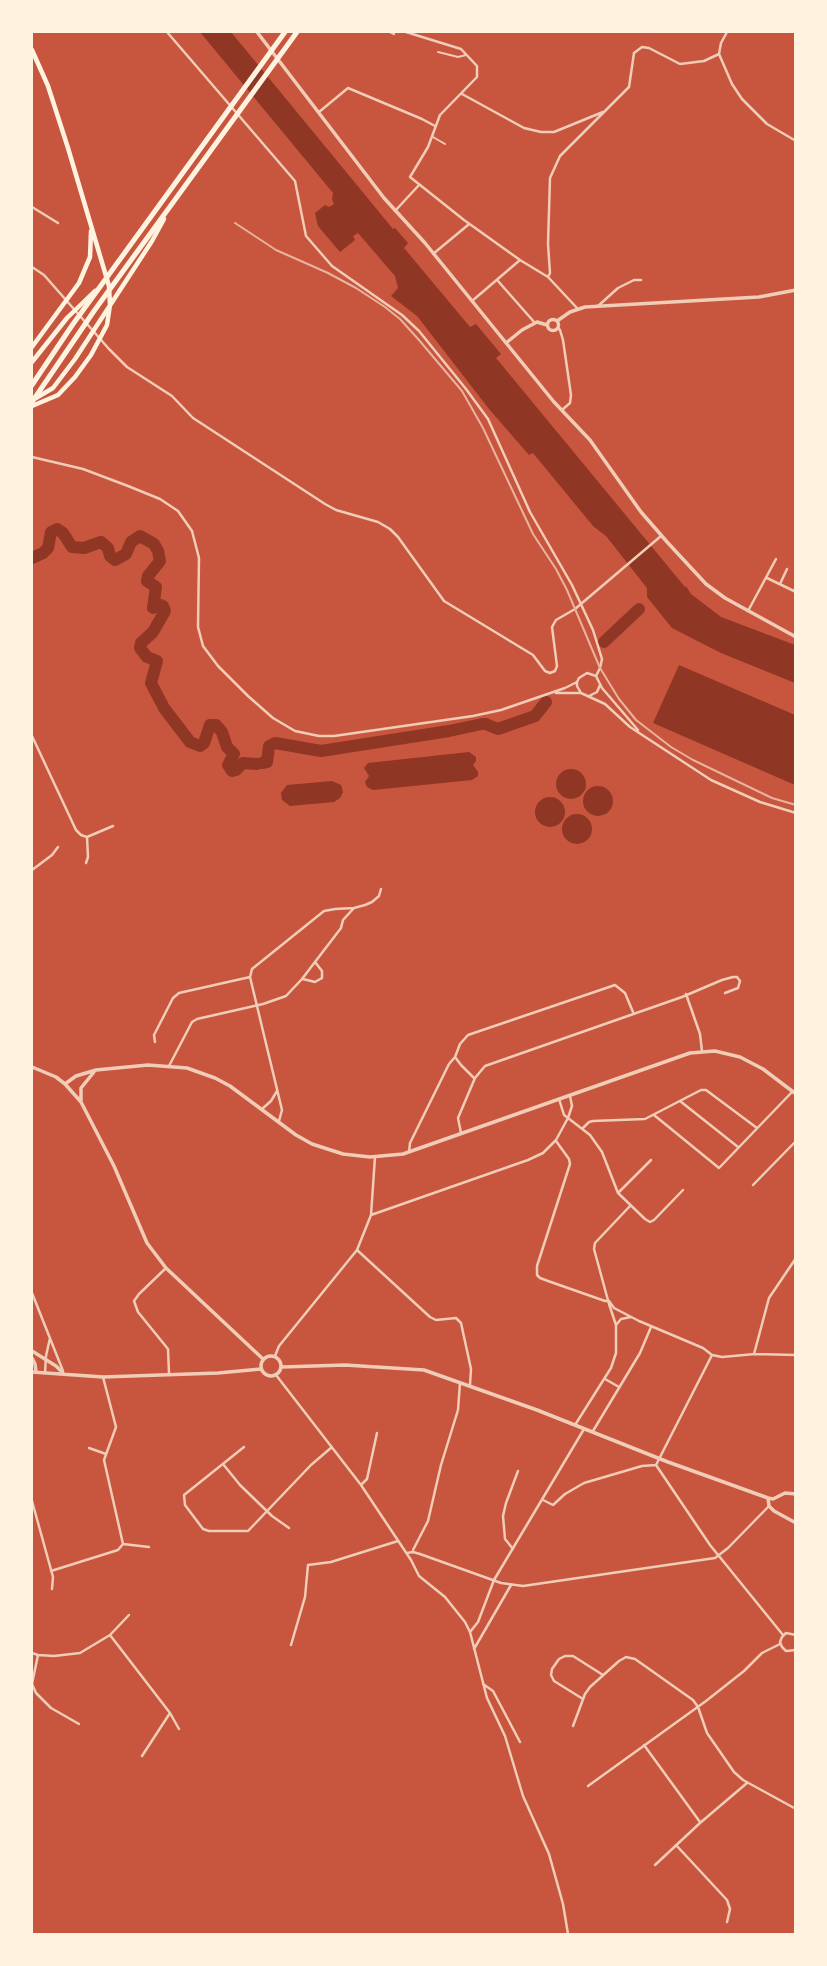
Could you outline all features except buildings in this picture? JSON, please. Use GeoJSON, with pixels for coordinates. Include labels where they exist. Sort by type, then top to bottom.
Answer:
{"type":"FeatureCollection","features":[{"type":"Feature","properties":{"kind":"highway"},"geometry":{"type":"LineString","coordinates":[[32,385],[73,324],[285,32]]}},
{"type":"Feature","properties":{"kind":"highway"},"geometry":{"type":"LineString","coordinates":[[32,402],[79,331],[297,32]]}},
{"type":"Feature","properties":{"kind":"main road"},"geometry":{"type":"LineString","coordinates":[[32,50],[48,86],[92,227],[109,286],[110,305],[107,326],[75,377],[58,395],[32,402]]}},
{"type":"Feature","properties":{"kind":"main road"},"geometry":{"type":"LineString","coordinates":[[32,402],[53,388],[75,359],[152,241],[171,205]]}},
{"type":"Feature","properties":{"kind":"main road"},"geometry":{"type":"LineString","coordinates":[[32,347],[79,283],[90,257],[92,227]]}},
{"type":"Feature","properties":{"kind":"main road"},"geometry":{"type":"LineString","coordinates":[[32,362],[67,318],[103,283]]}},
{"type":"Feature","properties":{"kind":"street"},"geometry":{"type":"LineString","coordinates":[[167,32],[295,181],[306,236],[331,266],[393,308],[419,331],[488,419],[530,512],[581,604],[599,645],[602,659],[596,676]]}},
{"type":"Feature","properties":{"kind":"street"},"geometry":{"type":"LineString","coordinates":[[257,32],[395,211],[590,440],[661,536],[706,584],[793,636]]}},
{"type":"Feature","properties":{"kind":"street"},"geometry":{"type":"LineString","coordinates":[[406,32],[461,49],[477,66],[477,77],[440,115],[428,147],[410,177],[469,224],[548,277],[577,308]]}},
{"type":"Feature","properties":{"kind":"street"},"geometry":{"type":"LineString","coordinates":[[727,32],[719,54],[732,85],[767,124],[796,141]]}},
{"type":"Feature","properties":{"kind":"street"},"geometry":{"type":"LineString","coordinates":[[548,277],[550,178],[560,156],[629,87],[634,53],[642,47],[649,48],[680,64],[704,61],[719,54]]}},
{"type":"Feature","properties":{"kind":"street"},"geometry":{"type":"LineString","coordinates":[[319,112],[348,88],[435,126]]}},
{"type":"Feature","properties":{"kind":"street"},"geometry":{"type":"LineString","coordinates":[[462,93],[524,128],[541,132],[554,132],[606,111]]}},
{"type":"Feature","properties":{"kind":"street"},"geometry":{"type":"LineString","coordinates":[[395,211],[419,185]]}},
{"type":"Feature","properties":{"kind":"street"},"geometry":{"type":"LineString","coordinates":[[32,206],[58,223]]}},
{"type":"Feature","properties":{"kind":"street"},"geometry":{"type":"LineString","coordinates":[[433,254],[469,224]]}},
{"type":"Feature","properties":{"kind":"street"},"geometry":{"type":"LineString","coordinates":[[472,301],[520,260]]}},
{"type":"Feature","properties":{"kind":"street"},"geometry":{"type":"LineString","coordinates":[[32,267],[44,275],[127,367],[172,396],[193,418],[336,510],[378,522],[390,529],[444,601],[533,656],[545,671],[555,671],[557,666],[552,627],[556,620],[575,609],[661,536]]}},
{"type":"Feature","properties":{"kind":"street"},"geometry":{"type":"LineString","coordinates":[[497,280],[535,323]]}},
{"type":"Feature","properties":{"kind":"street"},"geometry":{"type":"LineString","coordinates":[[598,306],[618,288],[641,280]]}},
{"type":"Feature","properties":{"kind":"street"},"geometry":{"type":"LineString","coordinates":[[547,325],[552,319],[557,321],[577,308],[760,297],[796,290]]}},
{"type":"Feature","properties":{"kind":"street"},"geometry":{"type":"LineString","coordinates":[[557,321],[563,340],[570,403],[562,410]]}},
{"type":"Feature","properties":{"kind":"street"},"geometry":{"type":"LineString","coordinates":[[506,343],[535,323],[547,325],[551,331],[558,328]]}},
{"type":"Feature","properties":{"kind":"street"},"geometry":{"type":"LineString","coordinates":[[32,457],[83,469],[160,499],[178,511],[186,520],[199,558],[198,627],[203,646],[218,667],[248,696],[273,718],[295,731],[334,736],[473,716],[553,693],[577,682],[582,674],[587,673],[596,676],[641,734]]}},
{"type":"Feature","properties":{"kind":"street"},"geometry":{"type":"LineString","coordinates":[[748,611],[776,559]]}},
{"type":"Feature","properties":{"kind":"street"},"geometry":{"type":"LineString","coordinates":[[780,584],[787,569]]}},
{"type":"Feature","properties":{"kind":"street"},"geometry":{"type":"LineString","coordinates":[[766,577],[794,591],[796,586]]}},
{"type":"Feature","properties":{"kind":"street"},"geometry":{"type":"LineString","coordinates":[[577,682],[581,693]]}},
{"type":"Feature","properties":{"kind":"street"},"geometry":{"type":"LineString","coordinates":[[589,696],[597,692],[600,684]]}},
{"type":"Feature","properties":{"kind":"street"},"geometry":{"type":"LineString","coordinates":[[553,693],[581,693],[589,696],[605,705],[630,727],[711,780],[760,802],[796,813]]}},
{"type":"Feature","properties":{"kind":"street"},"geometry":{"type":"LineString","coordinates":[[32,736],[76,830],[87,838]]}},
{"type":"Feature","properties":{"kind":"street"},"geometry":{"type":"LineString","coordinates":[[87,838],[113,827]]}},
{"type":"Feature","properties":{"kind":"street"},"geometry":{"type":"LineString","coordinates":[[86,863],[87,838]]}},
{"type":"Feature","properties":{"kind":"street"},"geometry":{"type":"LineString","coordinates":[[32,870],[58,847]]}},
{"type":"Feature","properties":{"kind":"street"},"geometry":{"type":"LineString","coordinates":[[279,1122],[282,1110],[250,977],[252,969],[324,912],[354,908],[372,902],[379,896],[381,889]]}},
{"type":"Feature","properties":{"kind":"street"},"geometry":{"type":"LineString","coordinates":[[170,1066],[192,1022],[197,1018],[286,996],[302,979],[354,908]]}},
{"type":"Feature","properties":{"kind":"street"},"geometry":{"type":"LineString","coordinates":[[302,979],[315,982],[320,980],[322,971],[315,962]]}},
{"type":"Feature","properties":{"kind":"street"},"geometry":{"type":"LineString","coordinates":[[461,1133],[458,1118],[475,1078],[485,1066],[682,997],[686,993],[733,976],[740,981],[738,988],[725,993]]}},
{"type":"Feature","properties":{"kind":"street"},"geometry":{"type":"LineString","coordinates":[[155,1042],[154,1035],[178,993],[250,977]]}},
{"type":"Feature","properties":{"kind":"street"},"geometry":{"type":"LineString","coordinates":[[409,1152],[410,1143],[449,1064],[468,1035],[615,985],[625,993],[633,1013]]}},
{"type":"Feature","properties":{"kind":"street"},"geometry":{"type":"LineString","coordinates":[[686,993],[700,1034],[702,1051]]}},
{"type":"Feature","properties":{"kind":"street"},"geometry":{"type":"LineString","coordinates":[[65,1084],[76,1076],[96,1070],[148,1065],[187,1068],[230,1086],[312,1144],[343,1154],[375,1157],[409,1152],[682,1055],[702,1051],[750,1060],[794,1093],[719,1168],[654,1115]]}},
{"type":"Feature","properties":{"kind":"street"},"geometry":{"type":"LineString","coordinates":[[455,1057],[475,1078]]}},
{"type":"Feature","properties":{"kind":"street"},"geometry":{"type":"LineString","coordinates":[[32,1067],[65,1084],[81,1102],[114,1166],[147,1243],[166,1268],[263,1359]]}},
{"type":"Feature","properties":{"kind":"street"},"geometry":{"type":"LineString","coordinates":[[81,1102],[81,1088],[96,1070]]}},
{"type":"Feature","properties":{"kind":"street"},"geometry":{"type":"LineString","coordinates":[[583,1128],[589,1122],[645,1119],[701,1090],[706,1090],[757,1128]]}},
{"type":"Feature","properties":{"kind":"street"},"geometry":{"type":"LineString","coordinates":[[262,1110],[277,1091]]}},
{"type":"Feature","properties":{"kind":"street"},"geometry":{"type":"LineString","coordinates":[[371,1215],[543,1153],[556,1140],[568,1118],[572,1106],[570,1095]]}},
{"type":"Feature","properties":{"kind":"street"},"geometry":{"type":"LineString","coordinates":[[559,1099],[564,1115],[583,1128],[602,1152],[618,1193],[650,1222],[683,1190]]}},
{"type":"Feature","properties":{"kind":"street"},"geometry":{"type":"LineString","coordinates":[[680,1101],[738,1147]]}},
{"type":"Feature","properties":{"kind":"street"},"geometry":{"type":"LineString","coordinates":[[556,1140],[569,1158],[570,1164],[537,1266],[537,1275],[548,1282],[609,1301],[614,1308],[631,1317],[703,1348],[712,1355],[796,1355]]}},
{"type":"Feature","properties":{"kind":"street"},"geometry":{"type":"LineString","coordinates":[[753,1185],[796,1141]]}},
{"type":"Feature","properties":{"kind":"street"},"geometry":{"type":"LineString","coordinates":[[275,1356],[279,1346],[357,1251],[371,1215],[375,1157]]}},
{"type":"Feature","properties":{"kind":"street"},"geometry":{"type":"LineString","coordinates":[[618,1193],[651,1160]]}},
{"type":"Feature","properties":{"kind":"street"},"geometry":{"type":"LineString","coordinates":[[575,1425],[605,1379],[616,1353],[616,1325],[594,1249],[595,1243],[631,1205]]}},
{"type":"Feature","properties":{"kind":"street"},"geometry":{"type":"LineString","coordinates":[[357,1251],[430,1317],[436,1320],[456,1318],[461,1323],[471,1369],[470,1387]]}},
{"type":"Feature","properties":{"kind":"street"},"geometry":{"type":"LineString","coordinates":[[754,1354],[769,1298],[796,1258]]}},
{"type":"Feature","properties":{"kind":"street"},"geometry":{"type":"LineString","coordinates":[[166,1268],[134,1301],[138,1312],[169,1349],[169,1375]]}},
{"type":"Feature","properties":{"kind":"street"},"geometry":{"type":"LineString","coordinates":[[32,1293],[64,1374]]}},
{"type":"Feature","properties":{"kind":"street"},"geometry":{"type":"LineString","coordinates":[[616,1325],[621,1319],[631,1317]]}},
{"type":"Feature","properties":{"kind":"street"},"geometry":{"type":"LineString","coordinates":[[592,1432],[640,1353],[651,1327]]}},
{"type":"Feature","properties":{"kind":"street"},"geometry":{"type":"LineString","coordinates":[[46,1373],[45,1360],[50,1338]]}},
{"type":"Feature","properties":{"kind":"street"},"geometry":{"type":"LineString","coordinates":[[32,1351],[64,1374]]}},
{"type":"Feature","properties":{"kind":"street"},"geometry":{"type":"LineString","coordinates":[[261,1369],[263,1359],[270,1355],[279,1359],[282,1367]]}},
{"type":"Feature","properties":{"kind":"street"},"geometry":{"type":"LineString","coordinates":[[656,1465],[712,1355]]}},
{"type":"Feature","properties":{"kind":"street"},"geometry":{"type":"LineString","coordinates":[[32,1358],[35,1364],[34,1372],[103,1377],[261,1369]]}},
{"type":"Feature","properties":{"kind":"street"},"geometry":{"type":"LineString","coordinates":[[282,1367],[345,1365],[433,1373],[768,1498],[773,1499],[785,1493],[796,1494]]}},
{"type":"Feature","properties":{"kind":"street"},"geometry":{"type":"LineString","coordinates":[[276,1375],[282,1367]]}},
{"type":"Feature","properties":{"kind":"street"},"geometry":{"type":"LineString","coordinates":[[261,1369],[267,1375],[276,1375]]}},
{"type":"Feature","properties":{"kind":"street"},"geometry":{"type":"LineString","coordinates":[[276,1375],[361,1485],[407,1553],[419,1576],[459,1612],[470,1632],[487,1698],[505,1736],[523,1796],[549,1854],[568,1934]]}},
{"type":"Feature","properties":{"kind":"street"},"geometry":{"type":"LineString","coordinates":[[51,1571],[118,1550],[122,1544],[104,1460],[116,1427],[103,1377]]}},
{"type":"Feature","properties":{"kind":"street"},"geometry":{"type":"LineString","coordinates":[[605,1379],[619,1388]]}},
{"type":"Feature","properties":{"kind":"street"},"geometry":{"type":"LineString","coordinates":[[413,1552],[428,1521],[458,1410],[460,1383]]}},
{"type":"Feature","properties":{"kind":"street"},"geometry":{"type":"LineString","coordinates":[[470,1632],[478,1622],[494,1580],[584,1429]]}},
{"type":"Feature","properties":{"kind":"street"},"geometry":{"type":"LineString","coordinates":[[361,1485],[367,1479],[377,1433]]}},
{"type":"Feature","properties":{"kind":"street"},"geometry":{"type":"LineString","coordinates":[[244,1447],[184,1495],[185,1505],[203,1529],[248,1531],[311,1465],[332,1447]]}},
{"type":"Feature","properties":{"kind":"street"},"geometry":{"type":"LineString","coordinates":[[89,1448],[106,1454]]}},
{"type":"Feature","properties":{"kind":"street"},"geometry":{"type":"LineString","coordinates":[[223,1464],[240,1485],[289,1528]]}},
{"type":"Feature","properties":{"kind":"street"},"geometry":{"type":"LineString","coordinates":[[543,1500],[553,1505],[584,1483],[642,1465],[656,1465]]}},
{"type":"Feature","properties":{"kind":"street"},"geometry":{"type":"LineString","coordinates":[[656,1465],[719,1556],[783,1635]]}},
{"type":"Feature","properties":{"kind":"street"},"geometry":{"type":"LineString","coordinates":[[513,1549],[505,1539],[503,1516],[518,1471]]}},
{"type":"Feature","properties":{"kind":"street"},"geometry":{"type":"LineString","coordinates":[[768,1498],[769,1506],[774,1511],[796,1522]]}},
{"type":"Feature","properties":{"kind":"street"},"geometry":{"type":"LineString","coordinates":[[32,1501],[53,1577],[52,1590]]}},
{"type":"Feature","properties":{"kind":"street"},"geometry":{"type":"LineString","coordinates":[[407,1553],[413,1552],[494,1580],[523,1586],[694,1562],[719,1556],[769,1506]]}},
{"type":"Feature","properties":{"kind":"street"},"geometry":{"type":"LineString","coordinates":[[291,1645],[305,1597],[308,1565],[331,1562],[398,1541]]}},
{"type":"Feature","properties":{"kind":"street"},"geometry":{"type":"LineString","coordinates":[[122,1544],[149,1546]]}},
{"type":"Feature","properties":{"kind":"street"},"geometry":{"type":"LineString","coordinates":[[474,1649],[511,1585]]}},
{"type":"Feature","properties":{"kind":"street"},"geometry":{"type":"LineString","coordinates":[[32,1653],[66,1656],[80,1653],[110,1635],[129,1615]]}},
{"type":"Feature","properties":{"kind":"street"},"geometry":{"type":"LineString","coordinates":[[795,1650],[786,1651],[780,1644],[780,1639],[788,1633],[796,1635]]}},
{"type":"Feature","properties":{"kind":"street"},"geometry":{"type":"LineString","coordinates":[[110,1635],[170,1713],[179,1729]]}},
{"type":"Feature","properties":{"kind":"street"},"geometry":{"type":"LineString","coordinates":[[589,1786],[698,1707],[744,1671],[762,1653],[780,1644]]}},
{"type":"Feature","properties":{"kind":"street"},"geometry":{"type":"LineString","coordinates":[[38,1655],[32,1685],[36,1693],[51,1708],[79,1724]]}},
{"type":"Feature","properties":{"kind":"street"},"geometry":{"type":"LineString","coordinates":[[583,1700],[554,1681],[552,1669],[559,1659],[573,1656],[603,1675]]}},
{"type":"Feature","properties":{"kind":"street"},"geometry":{"type":"LineString","coordinates":[[573,1726],[590,1688],[619,1661],[626,1657],[635,1659],[693,1700],[707,1733],[734,1772],[747,1783],[796,1809]]}},
{"type":"Feature","properties":{"kind":"street"},"geometry":{"type":"LineString","coordinates":[[483,1684],[493,1691],[520,1742]]}},
{"type":"Feature","properties":{"kind":"street"},"geometry":{"type":"LineString","coordinates":[[142,1756],[170,1713]]}},
{"type":"Feature","properties":{"kind":"street"},"geometry":{"type":"LineString","coordinates":[[645,1745],[700,1823]]}},
{"type":"Feature","properties":{"kind":"street"},"geometry":{"type":"LineString","coordinates":[[654,1866],[747,1783]]}},
{"type":"Feature","properties":{"kind":"street"},"geometry":{"type":"LineString","coordinates":[[676,1845],[727,1900],[730,1909],[727,1922]]}},
{"type":"Feature","properties":{"kind":"lane"},"geometry":{"type":"LineString","coordinates":[[438,52],[458,57],[467,55]]}},
{"type":"Feature","properties":{"kind":"lane"},"geometry":{"type":"LineString","coordinates":[[432,137],[445,144]]}},
{"type":"Feature","properties":{"kind":"shaded area"},"geometry":{"type":"Polygon","coordinates":[[[200,32],[231,32],[393,229],[408,243],[404,248],[470,327],[476,324],[501,354],[496,358],[691,594],[721,617],[795,645],[795,683],[721,653],[672,628],[647,597],[647,588],[606,536],[593,526],[533,453],[529,455],[489,409],[417,316],[391,296],[398,288],[395,276],[358,233],[353,236],[355,240],[340,252],[318,226],[315,213],[325,205],[329,207],[334,204],[333,193],[200,32]]]}},
{"type":"Feature","properties":{"kind":"shaded area"},"geometry":{"type":"Polygon","coordinates":[[[679,665],[795,715],[795,785],[653,723],[679,665]]]}},
{"type":"Feature","properties":{"kind":"shaded area"},"geometry":{"type":"Polygon","coordinates":[[[469,752],[476,757],[473,765],[478,772],[478,776],[472,780],[373,790],[367,787],[365,782],[369,776],[364,768],[368,763],[469,752]]]}},
{"type":"Feature","properties":{"kind":"shaded area"},"geometry":{"type":"Polygon","coordinates":[[[571,769],[582,773],[586,784],[582,795],[571,799],[560,795],[556,784],[560,773],[571,769]]]}},
{"type":"Feature","properties":{"kind":"shaded area"},"geometry":{"type":"Polygon","coordinates":[[[332,781],[341,785],[343,792],[334,802],[290,806],[282,800],[281,793],[287,785],[332,781]]]}},
{"type":"Feature","properties":{"kind":"shaded area"},"geometry":{"type":"Polygon","coordinates":[[[598,786],[609,790],[613,801],[609,812],[598,816],[587,812],[583,801],[587,790],[598,786]]]}},
{"type":"Feature","properties":{"kind":"shaded area"},"geometry":{"type":"Polygon","coordinates":[[[550,797],[561,801],[565,812],[561,823],[550,827],[539,823],[535,812],[539,801],[550,797]]]}},
{"type":"Feature","properties":{"kind":"shaded area"},"geometry":{"type":"Polygon","coordinates":[[[577,814],[588,818],[592,829],[588,840],[577,844],[566,840],[562,829],[566,818],[577,814]]]}},
{"type":"Feature","properties":{"kind":"waterway"},"geometry":{"type":"LineString","coordinates":[[32,558],[48,548],[51,532],[57,529],[72,547],[84,548],[101,542],[115,560],[126,554],[131,542],[140,536],[154,544],[160,561],[147,581],[156,587],[153,608],[161,605],[165,611],[140,648],[147,657],[157,661],[151,683],[164,708],[190,742],[200,746],[204,743],[210,725],[216,725],[222,732],[227,747],[234,754],[228,765],[232,771],[243,763],[257,764]]}},
{"type":"Feature","properties":{"kind":"waterway"},"geometry":{"type":"LineString","coordinates":[[604,642],[639,609]]}},
{"type":"Feature","properties":{"kind":"waterway"},"geometry":{"type":"LineString","coordinates":[[488,725],[498,729],[535,716],[546,702]]}},
{"type":"Feature","properties":{"kind":"waterway"},"geometry":{"type":"LineString","coordinates":[[262,763],[267,762],[269,746],[275,743],[321,751],[486,724]]}},
{"type":"Feature","properties":{"kind":"railway"},"geometry":{"type":"LineString","coordinates":[[235,223],[276,250],[328,273],[385,307],[400,319],[462,391],[483,428],[533,534],[567,590],[600,668],[636,720],[693,760],[772,798],[796,805]]}}]}
